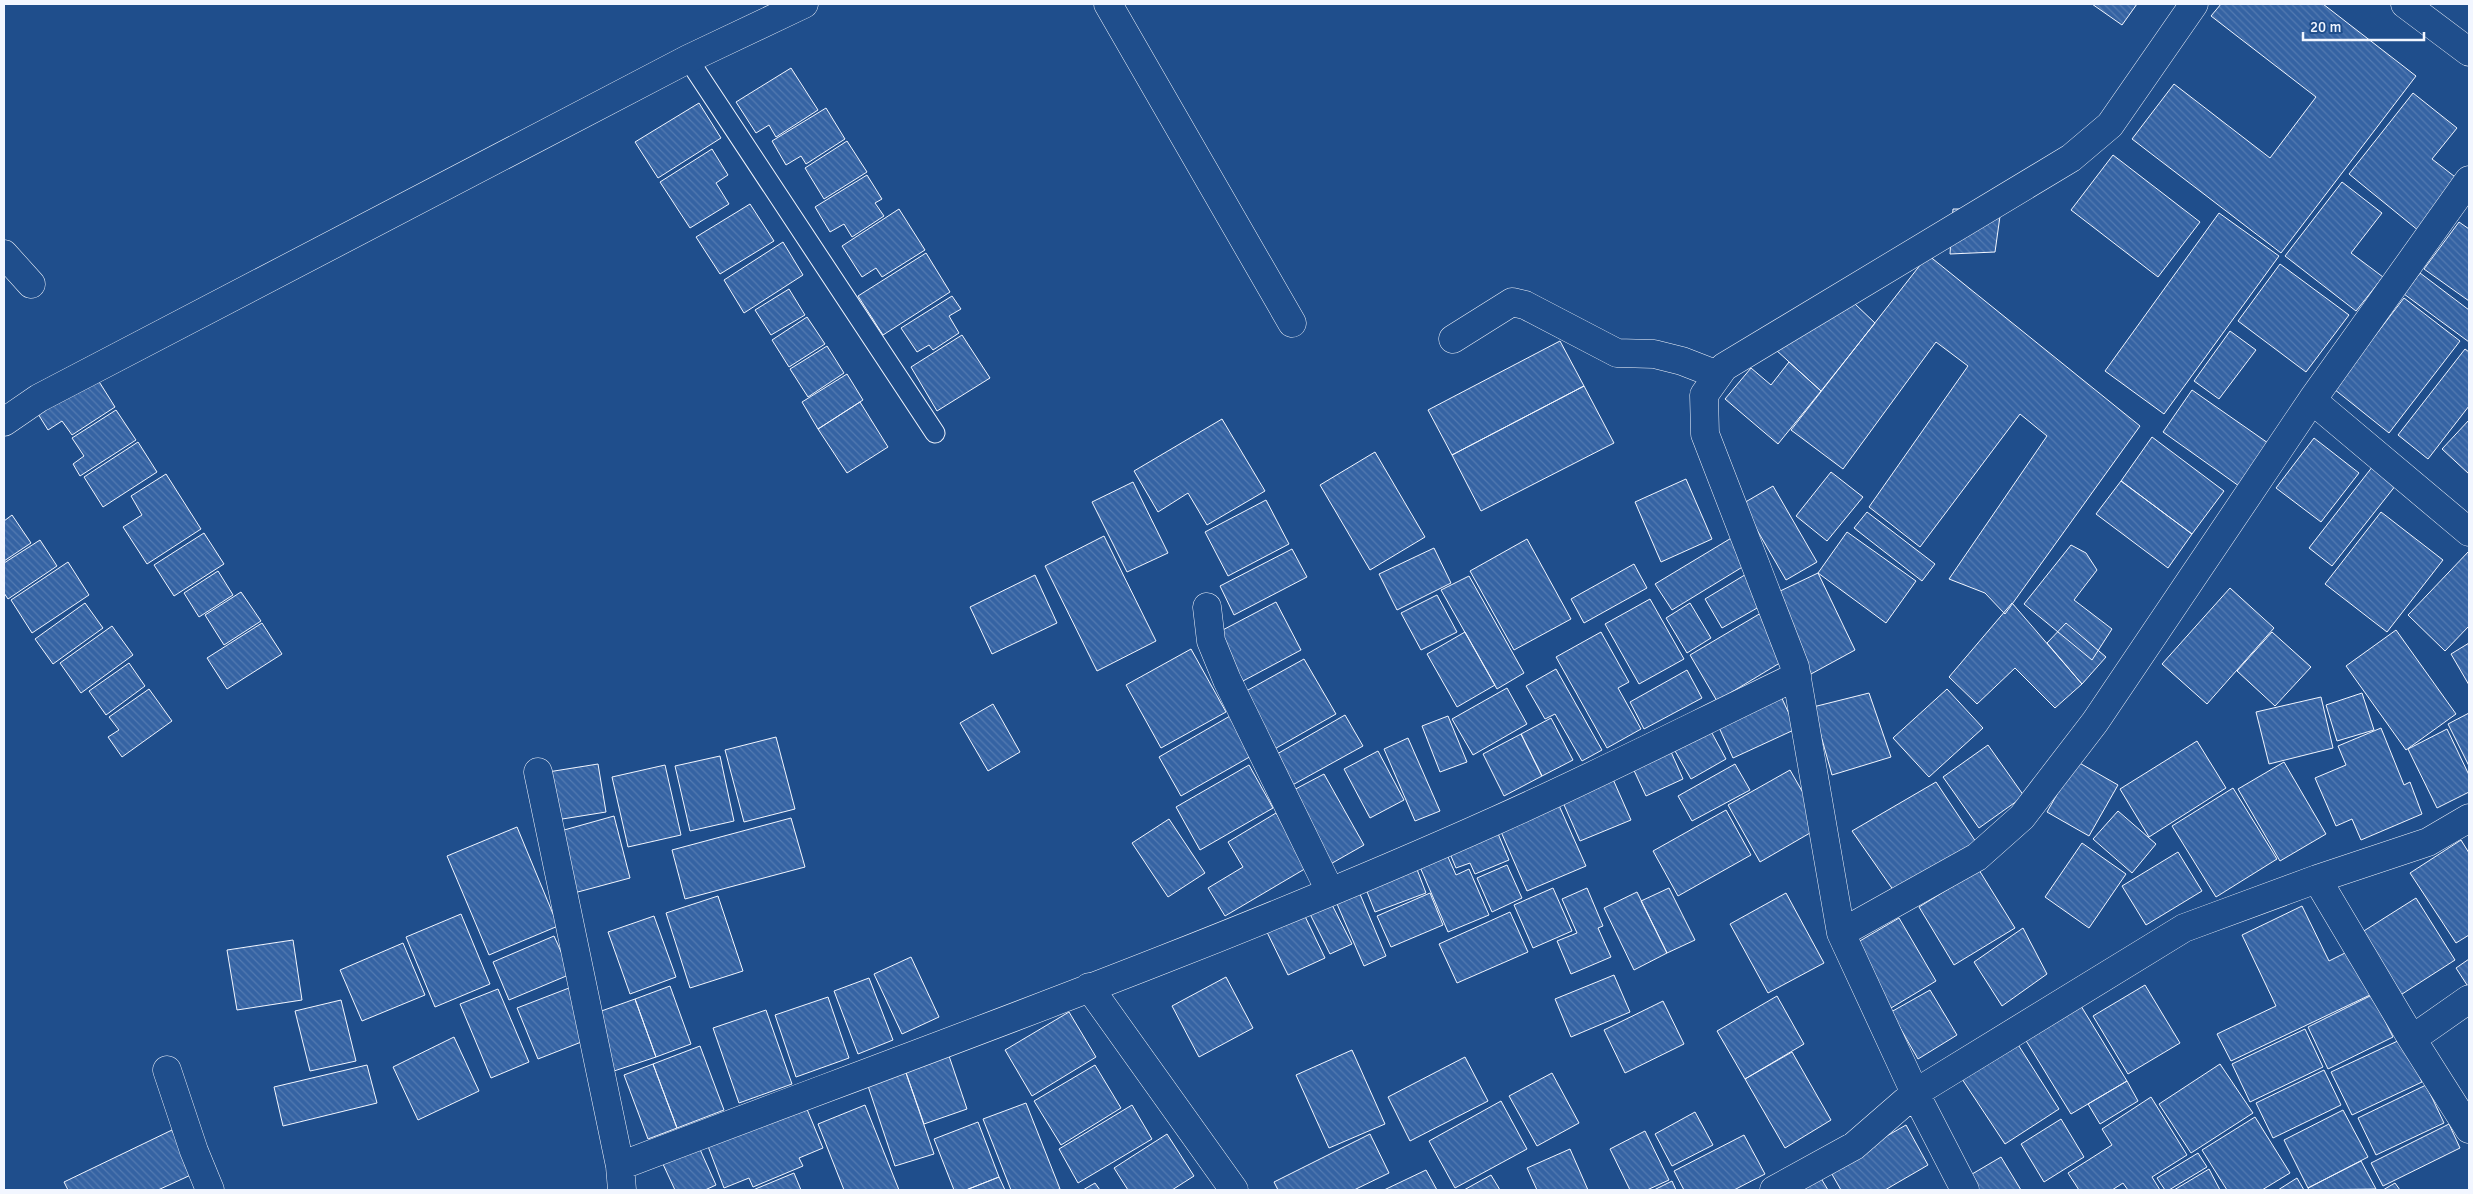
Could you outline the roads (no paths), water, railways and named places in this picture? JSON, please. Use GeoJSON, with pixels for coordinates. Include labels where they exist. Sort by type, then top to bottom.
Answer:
{"type":"FeatureCollection","features":[{"type":"Feature","properties":{"kind":"main road"},"geometry":{"type":"LineString","coordinates":[[4,422],[39,398],[688,59],[804,4]]}},
{"type":"Feature","properties":{"kind":"main road"},"geometry":{"type":"LineString","coordinates":[[1108,4],[1292,323]]}},
{"type":"Feature","properties":{"kind":"main road"},"geometry":{"type":"LineString","coordinates":[[1965,1190],[1915,1093],[1841,933],[1798,676],[1705,434],[1704,395],[1724,367],[2071,158],[2110,125],[2194,4]]}},
{"type":"Feature","properties":{"kind":"main road"},"geometry":{"type":"LineString","coordinates":[[2405,4],[2469,52]]}},
{"type":"Feature","properties":{"kind":"main road"},"geometry":{"type":"LineString","coordinates":[[1841,933],[1977,857],[2022,817],[2095,722],[2312,400],[2469,180]]}},
{"type":"Feature","properties":{"kind":"main road"},"geometry":{"type":"LineString","coordinates":[[4,254],[30,284]]}},
{"type":"Feature","properties":{"kind":"main road"},"geometry":{"type":"LineString","coordinates":[[1453,339],[1512,302],[1541,313],[1617,353],[1654,354],[1682,361],[1718,375]]}},
{"type":"Feature","properties":{"kind":"main road"},"geometry":{"type":"LineString","coordinates":[[2312,400],[2469,532]]}},
{"type":"Feature","properties":{"kind":"main road"},"geometry":{"type":"LineString","coordinates":[[1207,607],[1211,641],[1227,680],[1330,891]]}},
{"type":"Feature","properties":{"kind":"main road"},"geometry":{"type":"LineString","coordinates":[[538,772],[621,1178],[1330,891],[1497,820],[1798,676]]}},
{"type":"Feature","properties":{"kind":"main road"},"geometry":{"type":"LineString","coordinates":[[1774,1190],[1854,1146],[1915,1093],[2184,928],[2317,879],[2428,842],[2469,818]]}},
{"type":"Feature","properties":{"kind":"main road"},"geometry":{"type":"LineString","coordinates":[[2317,879],[2412,1039],[2469,1129]]}},
{"type":"Feature","properties":{"kind":"main road"},"geometry":{"type":"LineString","coordinates":[[1089,987],[1227,1188]]}},
{"type":"Feature","properties":{"kind":"main road"},"geometry":{"type":"LineString","coordinates":[[2412,1039],[2469,1000]]}},
{"type":"Feature","properties":{"kind":"main road"},"geometry":{"type":"LineString","coordinates":[[167,1070],[194,1151],[210,1190]]}},
{"type":"Feature","properties":{"kind":"lane"},"geometry":{"type":"LineString","coordinates":[[688,59],[935,433]]}}]}
